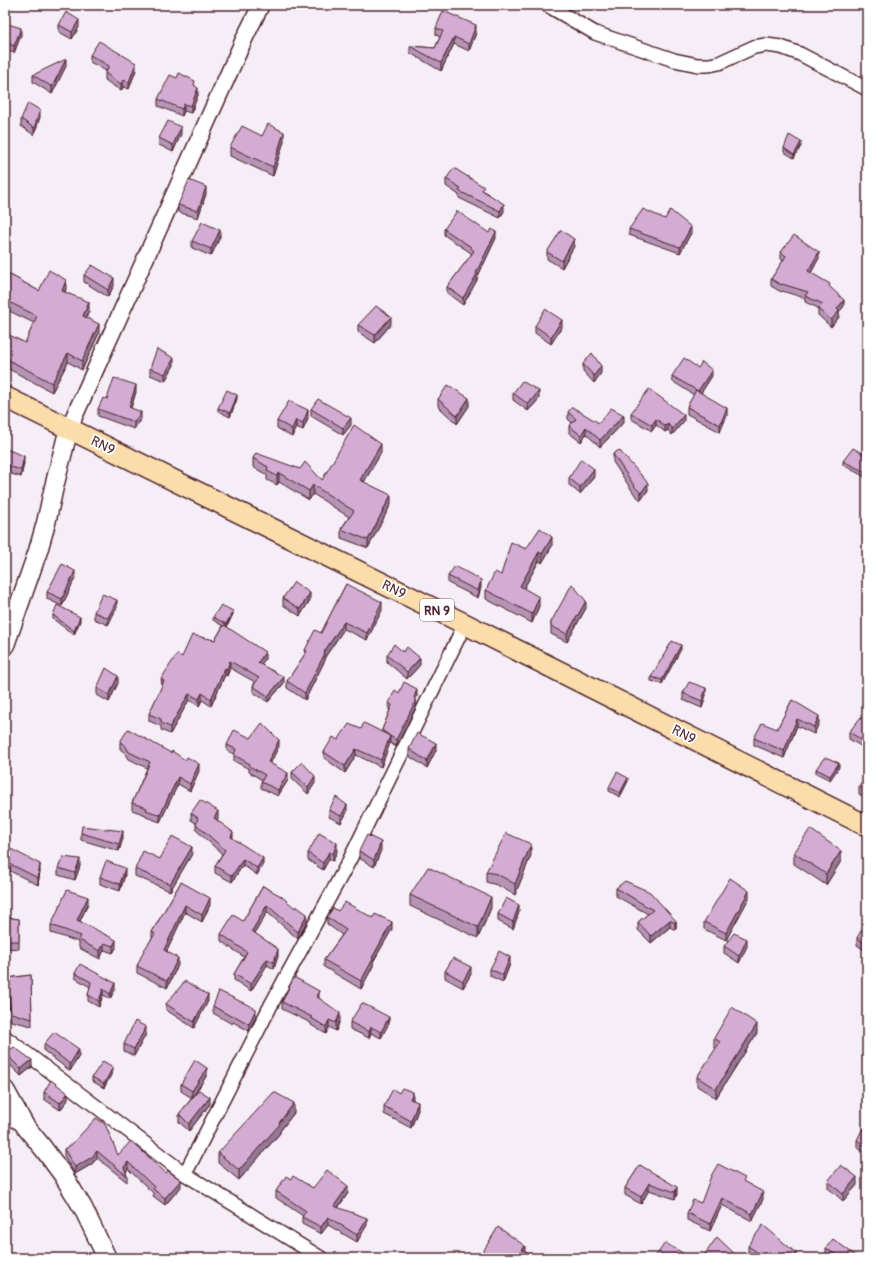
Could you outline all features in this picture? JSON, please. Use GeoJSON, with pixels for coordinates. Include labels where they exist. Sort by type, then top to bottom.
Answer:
{"type":"FeatureCollection","features":[{"type":"Feature","properties":{"kind":"main road","name":"RN9"},"geometry":{"type":"LineString","coordinates":[[5,397],[465,624],[867,826]]}},
{"type":"Feature","properties":{"kind":"main road"},"geometry":{"type":"LineString","coordinates":[[5,645],[38,551],[69,428]]}},
{"type":"Feature","properties":{"kind":"main road"},"geometry":{"type":"LineString","coordinates":[[5,1090],[25,1126],[63,1175],[83,1208],[107,1258]]}},
{"type":"Feature","properties":{"kind":"street"},"geometry":{"type":"LineString","coordinates":[[69,428],[246,35],[261,5]]}},
{"type":"Feature","properties":{"kind":"street"},"geometry":{"type":"LineString","coordinates":[[547,5],[595,33],[674,60],[698,65],[709,65],[720,63],[754,47],[766,44],[782,47],[800,54],[867,89]]}},
{"type":"Feature","properties":{"kind":"street"},"geometry":{"type":"LineString","coordinates":[[185,1174],[272,1003],[348,861],[465,624]]}},
{"type":"Feature","properties":{"kind":"street"},"geometry":{"type":"LineString","coordinates":[[5,1036],[185,1174],[321,1258]]}},
{"type":"Feature","properties":{"kind":"street"},"geometry":{"type":"LineString","coordinates":[[5,1115],[25,1126]]}},
{"type":"Feature","properties":{"kind":"building"},"geometry":{"type":"Polygon","coordinates":[[[443,11],[476,25],[469,44],[454,37],[441,63],[410,46],[435,48],[443,31],[436,28],[443,11]]]}},
{"type":"Feature","properties":{"kind":"building"},"geometry":{"type":"Polygon","coordinates":[[[66,12],[79,20],[72,32],[59,25],[66,12]]]}},
{"type":"Feature","properties":{"kind":"building"},"geometry":{"type":"Polygon","coordinates":[[[5,23],[21,28],[14,46],[5,42],[5,23]]]}},
{"type":"Feature","properties":{"kind":"building"},"geometry":{"type":"Polygon","coordinates":[[[99,41],[136,63],[129,82],[123,80],[121,84],[105,73],[109,66],[90,55],[99,41]]]}},
{"type":"Feature","properties":{"kind":"building"},"geometry":{"type":"Polygon","coordinates":[[[66,59],[52,87],[33,75],[66,59]]]}},
{"type":"Feature","properties":{"kind":"building"},"geometry":{"type":"Polygon","coordinates":[[[179,73],[195,81],[194,85],[198,88],[191,106],[184,104],[182,109],[158,99],[170,75],[177,78],[179,73]]]}},
{"type":"Feature","properties":{"kind":"building"},"geometry":{"type":"Polygon","coordinates":[[[28,103],[40,110],[34,128],[21,119],[28,103]]]}},
{"type":"Feature","properties":{"kind":"building"},"geometry":{"type":"Polygon","coordinates":[[[168,121],[181,127],[173,145],[159,138],[168,121]]]}},
{"type":"Feature","properties":{"kind":"building"},"geometry":{"type":"Polygon","coordinates":[[[268,124],[284,132],[273,167],[230,147],[242,126],[262,136],[268,124]]]}},
{"type":"Feature","properties":{"kind":"building"},"geometry":{"type":"Polygon","coordinates":[[[789,135],[801,142],[794,155],[784,148],[789,135]]]}},
{"type":"Feature","properties":{"kind":"building"},"geometry":{"type":"Polygon","coordinates":[[[454,168],[484,187],[482,190],[504,204],[500,211],[459,191],[461,188],[446,179],[454,168]]]}},
{"type":"Feature","properties":{"kind":"building"},"geometry":{"type":"Polygon","coordinates":[[[189,180],[206,187],[198,211],[178,205],[189,180]]]}},
{"type":"Feature","properties":{"kind":"building"},"geometry":{"type":"Polygon","coordinates":[[[643,209],[665,219],[670,210],[691,227],[680,247],[629,229],[643,209]]]}},
{"type":"Feature","properties":{"kind":"building"},"geometry":{"type":"Polygon","coordinates":[[[457,211],[489,233],[492,229],[496,232],[476,273],[477,274],[463,298],[447,287],[474,251],[471,247],[444,229],[457,211]]]}},
{"type":"Feature","properties":{"kind":"building"},"geometry":{"type":"Polygon","coordinates":[[[202,222],[220,230],[211,249],[192,241],[202,222]]]}},
{"type":"Feature","properties":{"kind":"building"},"geometry":{"type":"Polygon","coordinates":[[[561,230],[574,239],[562,261],[547,252],[561,230]]]}},
{"type":"Feature","properties":{"kind":"building"},"geometry":{"type":"Polygon","coordinates":[[[794,235],[819,252],[808,271],[830,284],[829,286],[844,300],[837,309],[839,311],[831,320],[818,309],[823,304],[805,296],[808,292],[782,284],[781,285],[771,279],[786,256],[781,252],[794,235]]]}},
{"type":"Feature","properties":{"kind":"building"},"geometry":{"type":"Polygon","coordinates":[[[92,265],[114,278],[108,290],[84,275],[92,265]]]}},
{"type":"Feature","properties":{"kind":"building"},"geometry":{"type":"Polygon","coordinates":[[[49,270],[66,280],[62,291],[89,302],[83,316],[99,324],[82,361],[68,353],[52,383],[5,358],[5,333],[25,343],[37,316],[5,300],[5,272],[39,291],[49,270]]]}},
{"type":"Feature","properties":{"kind":"building"},"geometry":{"type":"Polygon","coordinates":[[[376,306],[391,317],[375,335],[358,325],[376,306]]]}},
{"type":"Feature","properties":{"kind":"building"},"geometry":{"type":"Polygon","coordinates":[[[545,309],[562,320],[551,337],[535,326],[545,309]]]}},
{"type":"Feature","properties":{"kind":"building"},"geometry":{"type":"Polygon","coordinates":[[[157,349],[174,358],[165,374],[150,368],[157,349]]]}},
{"type":"Feature","properties":{"kind":"building"},"geometry":{"type":"Polygon","coordinates":[[[592,353],[601,366],[594,376],[583,364],[592,353]]]}},
{"type":"Feature","properties":{"kind":"building"},"geometry":{"type":"Polygon","coordinates":[[[684,358],[698,368],[702,362],[712,370],[698,391],[672,376],[684,358]]]}},
{"type":"Feature","properties":{"kind":"building"},"geometry":{"type":"Polygon","coordinates":[[[114,378],[136,385],[129,407],[141,412],[134,422],[98,409],[103,398],[107,399],[114,378]]]}},
{"type":"Feature","properties":{"kind":"building"},"geometry":{"type":"Polygon","coordinates":[[[522,381],[539,391],[528,404],[513,393],[522,381]]]}},
{"type":"Feature","properties":{"kind":"building"},"geometry":{"type":"Polygon","coordinates":[[[448,385],[469,398],[457,416],[438,399],[448,385]]]}},
{"type":"Feature","properties":{"kind":"building"},"geometry":{"type":"Polygon","coordinates":[[[649,389],[684,415],[672,429],[668,424],[665,426],[656,419],[652,425],[631,413],[649,389]]]}},
{"type":"Feature","properties":{"kind":"building"},"geometry":{"type":"Polygon","coordinates":[[[227,390],[237,395],[230,413],[218,408],[227,390]]]}},
{"type":"Feature","properties":{"kind":"building"},"geometry":{"type":"Polygon","coordinates":[[[696,390],[727,408],[720,425],[687,407],[696,390]]]}},
{"type":"Feature","properties":{"kind":"building"},"geometry":{"type":"Polygon","coordinates":[[[318,399],[351,418],[343,428],[311,409],[318,399]]]}},
{"type":"Feature","properties":{"kind":"building"},"geometry":{"type":"Polygon","coordinates":[[[289,401],[308,410],[303,423],[296,420],[292,429],[277,421],[289,401]]]}},
{"type":"Feature","properties":{"kind":"building"},"geometry":{"type":"Polygon","coordinates":[[[572,407],[599,423],[611,408],[624,415],[600,440],[586,427],[581,435],[569,426],[576,419],[568,412],[572,407]]]}},
{"type":"Feature","properties":{"kind":"building"},"geometry":{"type":"Polygon","coordinates":[[[354,425],[381,444],[360,480],[391,495],[368,540],[341,529],[354,511],[313,485],[309,491],[279,473],[277,476],[267,471],[268,467],[253,458],[256,453],[300,469],[305,462],[322,480],[354,425]]]}},
{"type":"Feature","properties":{"kind":"building"},"geometry":{"type":"Polygon","coordinates":[[[853,448],[867,456],[867,475],[865,472],[843,461],[853,448]]]}},
{"type":"Feature","properties":{"kind":"building"},"geometry":{"type":"Polygon","coordinates":[[[6,449],[24,456],[21,470],[5,465],[6,449]]]}},
{"type":"Feature","properties":{"kind":"building"},"geometry":{"type":"Polygon","coordinates":[[[619,450],[648,483],[641,493],[635,487],[613,454],[619,450]]]}},
{"type":"Feature","properties":{"kind":"building"},"geometry":{"type":"Polygon","coordinates":[[[581,459],[594,469],[580,487],[569,478],[581,459]]]}},
{"type":"Feature","properties":{"kind":"building"},"geometry":{"type":"Polygon","coordinates":[[[540,528],[552,537],[542,554],[539,552],[520,586],[539,597],[532,614],[486,590],[495,572],[501,575],[511,542],[526,549],[540,528]]]}},
{"type":"Feature","properties":{"kind":"building"},"geometry":{"type":"Polygon","coordinates":[[[62,564],[75,571],[62,599],[47,592],[62,564]]]}},
{"type":"Feature","properties":{"kind":"building"},"geometry":{"type":"Polygon","coordinates":[[[455,566],[481,580],[478,591],[448,576],[455,566]]]}},
{"type":"Feature","properties":{"kind":"building"},"geometry":{"type":"Polygon","coordinates":[[[294,582],[310,593],[300,609],[283,598],[294,582]]]}},
{"type":"Feature","properties":{"kind":"building"},"geometry":{"type":"Polygon","coordinates":[[[346,584],[382,602],[367,633],[344,622],[324,652],[325,653],[305,693],[287,681],[307,651],[305,650],[315,630],[321,633],[346,584]]]}},
{"type":"Feature","properties":{"kind":"building"},"geometry":{"type":"Polygon","coordinates":[[[572,584],[586,601],[567,634],[551,626],[551,622],[572,584]]]}},
{"type":"Feature","properties":{"kind":"building"},"geometry":{"type":"Polygon","coordinates":[[[102,594],[117,600],[108,618],[94,612],[102,594]]]}},
{"type":"Feature","properties":{"kind":"building"},"geometry":{"type":"Polygon","coordinates":[[[57,605],[80,617],[74,631],[53,615],[57,605]]]}},
{"type":"Feature","properties":{"kind":"building"},"geometry":{"type":"Polygon","coordinates":[[[221,605],[233,611],[226,624],[213,617],[221,605]]]}},
{"type":"Feature","properties":{"kind":"building"},"geometry":{"type":"Polygon","coordinates":[[[224,625],[265,652],[258,663],[284,677],[268,696],[253,686],[259,678],[230,661],[227,669],[225,668],[211,699],[202,693],[199,699],[189,694],[170,727],[161,723],[161,719],[149,714],[164,681],[161,679],[177,654],[182,657],[192,635],[215,640],[224,625]]]}},
{"type":"Feature","properties":{"kind":"building"},"geometry":{"type":"Polygon","coordinates":[[[672,641],[681,645],[662,680],[651,677],[672,641]]]}},
{"type":"Feature","properties":{"kind":"building"},"geometry":{"type":"Polygon","coordinates":[[[394,644],[403,652],[407,647],[420,658],[407,672],[387,655],[394,644]]]}},
{"type":"Feature","properties":{"kind":"building"},"geometry":{"type":"Polygon","coordinates":[[[106,668],[118,676],[109,695],[97,688],[106,668]]]}},
{"type":"Feature","properties":{"kind":"building"},"geometry":{"type":"Polygon","coordinates":[[[404,682],[417,689],[414,698],[416,700],[396,740],[382,730],[392,705],[389,703],[395,690],[399,693],[404,682]]]}},
{"type":"Feature","properties":{"kind":"building"},"geometry":{"type":"Polygon","coordinates":[[[689,682],[706,688],[702,701],[683,693],[689,682]]]}},
{"type":"Feature","properties":{"kind":"building"},"geometry":{"type":"Polygon","coordinates":[[[792,700],[819,716],[814,727],[797,719],[784,751],[754,738],[762,723],[777,729],[792,700]]]}},
{"type":"Feature","properties":{"kind":"building"},"geometry":{"type":"Polygon","coordinates":[[[861,717],[867,721],[867,743],[849,732],[861,717]]]}},
{"type":"Feature","properties":{"kind":"building"},"geometry":{"type":"Polygon","coordinates":[[[262,723],[279,740],[268,762],[288,773],[278,790],[261,782],[265,775],[234,755],[236,749],[227,745],[234,730],[251,738],[262,723]]]}},
{"type":"Feature","properties":{"kind":"building"},"geometry":{"type":"Polygon","coordinates":[[[364,723],[390,736],[381,760],[356,749],[345,766],[324,752],[333,737],[338,740],[349,724],[361,729],[364,723]]]}},
{"type":"Feature","properties":{"kind":"building"},"geometry":{"type":"Polygon","coordinates":[[[128,729],[171,753],[172,751],[185,760],[187,757],[199,764],[190,784],[178,777],[160,815],[146,810],[147,808],[132,803],[150,762],[129,752],[125,745],[120,742],[128,729]]]}},
{"type":"Feature","properties":{"kind":"building"},"geometry":{"type":"Polygon","coordinates":[[[417,733],[436,743],[427,761],[409,749],[417,733]]]}},
{"type":"Feature","properties":{"kind":"building"},"geometry":{"type":"Polygon","coordinates":[[[824,758],[828,758],[839,763],[830,776],[816,769],[824,758]]]}},
{"type":"Feature","properties":{"kind":"building"},"geometry":{"type":"Polygon","coordinates":[[[302,762],[315,776],[308,787],[292,772],[302,762]]]}},
{"type":"Feature","properties":{"kind":"building"},"geometry":{"type":"Polygon","coordinates":[[[617,772],[628,778],[620,793],[609,787],[617,772]]]}},
{"type":"Feature","properties":{"kind":"building"},"geometry":{"type":"Polygon","coordinates":[[[867,777],[867,791],[859,786],[867,777]]]}},
{"type":"Feature","properties":{"kind":"building"},"geometry":{"type":"Polygon","coordinates":[[[336,797],[347,805],[341,816],[329,810],[336,797]]]}},
{"type":"Feature","properties":{"kind":"building"},"geometry":{"type":"Polygon","coordinates":[[[200,800],[218,811],[214,818],[233,832],[231,837],[263,858],[257,868],[243,859],[232,876],[215,866],[225,850],[196,824],[198,818],[191,813],[200,800]]]}},
{"type":"Feature","properties":{"kind":"building"},"geometry":{"type":"Polygon","coordinates":[[[82,826],[123,831],[119,844],[81,833],[82,826]]]}},
{"type":"Feature","properties":{"kind":"building"},"geometry":{"type":"Polygon","coordinates":[[[810,829],[841,851],[826,874],[794,853],[810,829]]]}},
{"type":"Feature","properties":{"kind":"building"},"geometry":{"type":"Polygon","coordinates":[[[319,833],[337,843],[333,854],[329,852],[323,863],[308,853],[319,833]]]}},
{"type":"Feature","properties":{"kind":"building"},"geometry":{"type":"Polygon","coordinates":[[[506,833],[531,844],[515,884],[497,874],[486,872],[506,833]]]}},
{"type":"Feature","properties":{"kind":"building"},"geometry":{"type":"Polygon","coordinates":[[[367,835],[381,842],[374,860],[359,851],[367,835]]]}},
{"type":"Feature","properties":{"kind":"building"},"geometry":{"type":"Polygon","coordinates":[[[172,836],[192,847],[170,884],[135,869],[143,851],[160,859],[172,836]]]}},
{"type":"Feature","properties":{"kind":"building"},"geometry":{"type":"Polygon","coordinates":[[[5,846],[40,864],[38,878],[10,864],[5,872],[5,846]]]}},
{"type":"Feature","properties":{"kind":"building"},"geometry":{"type":"Polygon","coordinates":[[[63,857],[80,859],[75,873],[58,868],[63,857]]]}},
{"type":"Feature","properties":{"kind":"building"},"geometry":{"type":"Polygon","coordinates":[[[106,861],[125,868],[120,884],[100,877],[106,861]]]}},
{"type":"Feature","properties":{"kind":"building"},"geometry":{"type":"Polygon","coordinates":[[[428,867],[491,897],[478,927],[410,895],[428,867]]]}},
{"type":"Feature","properties":{"kind":"building"},"geometry":{"type":"Polygon","coordinates":[[[730,878],[749,891],[726,933],[704,922],[730,878]]]}},
{"type":"Feature","properties":{"kind":"building"},"geometry":{"type":"Polygon","coordinates":[[[625,881],[650,892],[676,921],[675,923],[670,920],[651,936],[638,922],[653,910],[616,888],[625,881]]]}},
{"type":"Feature","properties":{"kind":"building"},"geometry":{"type":"Polygon","coordinates":[[[181,882],[210,898],[202,915],[185,905],[164,950],[178,958],[167,981],[137,966],[144,950],[155,934],[152,932],[181,882]]]}},
{"type":"Feature","properties":{"kind":"building"},"geometry":{"type":"Polygon","coordinates":[[[263,886],[281,896],[295,908],[296,906],[307,914],[298,932],[267,905],[252,931],[278,949],[274,962],[267,959],[251,984],[234,974],[247,952],[221,934],[233,915],[243,921],[263,886]]]}},
{"type":"Feature","properties":{"kind":"building"},"geometry":{"type":"Polygon","coordinates":[[[67,890],[88,897],[77,920],[116,940],[113,946],[104,943],[100,951],[79,940],[81,936],[51,925],[67,890]]]}},
{"type":"Feature","properties":{"kind":"building"},"geometry":{"type":"Polygon","coordinates":[[[506,898],[519,905],[513,922],[498,914],[506,898]]]}},
{"type":"Feature","properties":{"kind":"building"},"geometry":{"type":"Polygon","coordinates":[[[345,902],[373,918],[375,914],[392,922],[361,981],[324,960],[346,930],[327,917],[333,908],[338,911],[345,902]]]}},
{"type":"Feature","properties":{"kind":"building"},"geometry":{"type":"Polygon","coordinates":[[[5,917],[19,919],[19,941],[5,941],[5,917]]]}},
{"type":"Feature","properties":{"kind":"building"},"geometry":{"type":"Polygon","coordinates":[[[865,924],[867,924],[867,945],[857,938],[865,924]]]}},
{"type":"Feature","properties":{"kind":"building"},"geometry":{"type":"Polygon","coordinates":[[[734,933],[747,939],[739,956],[724,946],[734,933]]]}},
{"type":"Feature","properties":{"kind":"building"},"geometry":{"type":"Polygon","coordinates":[[[499,951],[510,957],[503,975],[490,969],[499,951]]]}},
{"type":"Feature","properties":{"kind":"building"},"geometry":{"type":"Polygon","coordinates":[[[453,958],[471,967],[463,981],[445,971],[453,958]]]}},
{"type":"Feature","properties":{"kind":"building"},"geometry":{"type":"Polygon","coordinates":[[[80,964],[115,983],[110,994],[103,989],[99,1001],[88,995],[91,982],[75,973],[80,964]]]}},
{"type":"Feature","properties":{"kind":"building"},"geometry":{"type":"Polygon","coordinates":[[[31,975],[32,1019],[11,1013],[7,978],[31,975]]]}},
{"type":"Feature","properties":{"kind":"building"},"geometry":{"type":"Polygon","coordinates":[[[294,977],[319,991],[316,996],[340,1013],[336,1023],[329,1020],[326,1027],[311,1018],[312,1017],[282,1002],[294,977]]]}},
{"type":"Feature","properties":{"kind":"building"},"geometry":{"type":"Polygon","coordinates":[[[185,981],[208,995],[194,1022],[166,1004],[185,981]]]}},
{"type":"Feature","properties":{"kind":"building"},"geometry":{"type":"Polygon","coordinates":[[[219,991],[256,1009],[249,1024],[233,1015],[232,1017],[213,1006],[219,991]]]}},
{"type":"Feature","properties":{"kind":"building"},"geometry":{"type":"Polygon","coordinates":[[[362,1003],[389,1017],[381,1032],[371,1027],[369,1032],[350,1022],[362,1003]]]}},
{"type":"Feature","properties":{"kind":"building"},"geometry":{"type":"Polygon","coordinates":[[[732,1007],[757,1024],[716,1089],[697,1077],[720,1042],[714,1038],[732,1007]]]}},
{"type":"Feature","properties":{"kind":"building"},"geometry":{"type":"Polygon","coordinates":[[[135,1021],[146,1027],[134,1049],[124,1044],[135,1021]]]}},
{"type":"Feature","properties":{"kind":"building"},"geometry":{"type":"Polygon","coordinates":[[[54,1032],[79,1049],[70,1064],[44,1044],[54,1032]]]}},
{"type":"Feature","properties":{"kind":"building"},"geometry":{"type":"Polygon","coordinates":[[[14,1047],[32,1060],[21,1069],[11,1059],[8,1051],[14,1047]]]}},
{"type":"Feature","properties":{"kind":"building"},"geometry":{"type":"Polygon","coordinates":[[[195,1060],[207,1068],[192,1091],[181,1084],[195,1060]]]}},
{"type":"Feature","properties":{"kind":"building"},"geometry":{"type":"Polygon","coordinates":[[[103,1061],[113,1067],[104,1084],[92,1077],[103,1061]]]}},
{"type":"Feature","properties":{"kind":"building"},"geometry":{"type":"Polygon","coordinates":[[[51,1080],[68,1093],[60,1103],[44,1092],[51,1080]]]}},
{"type":"Feature","properties":{"kind":"building"},"geometry":{"type":"Polygon","coordinates":[[[402,1088],[413,1092],[410,1099],[418,1102],[411,1121],[384,1106],[393,1089],[399,1093],[402,1088]]]}},
{"type":"Feature","properties":{"kind":"building"},"geometry":{"type":"Polygon","coordinates":[[[199,1090],[210,1097],[189,1124],[179,1114],[199,1090]]]}},
{"type":"Feature","properties":{"kind":"building"},"geometry":{"type":"Polygon","coordinates":[[[274,1092],[294,1103],[279,1123],[280,1124],[239,1170],[218,1153],[274,1092]]]}},
{"type":"Feature","properties":{"kind":"building"},"geometry":{"type":"Polygon","coordinates":[[[96,1118],[105,1124],[118,1155],[131,1141],[166,1173],[168,1171],[181,1180],[165,1198],[153,1189],[154,1187],[128,1162],[124,1167],[127,1176],[97,1151],[92,1157],[75,1167],[64,1149],[71,1145],[96,1118]]]}},
{"type":"Feature","properties":{"kind":"building"},"geometry":{"type":"Polygon","coordinates":[[[863,1128],[867,1130],[867,1147],[857,1140],[863,1128]]]}},
{"type":"Feature","properties":{"kind":"building"},"geometry":{"type":"Polygon","coordinates":[[[718,1164],[745,1178],[743,1181],[763,1192],[752,1214],[722,1198],[710,1224],[687,1213],[693,1200],[701,1203],[711,1176],[718,1164]]]}},
{"type":"Feature","properties":{"kind":"building"},"geometry":{"type":"Polygon","coordinates":[[[640,1165],[677,1187],[675,1192],[649,1183],[641,1197],[625,1188],[640,1165]]]}},
{"type":"Feature","properties":{"kind":"building"},"geometry":{"type":"Polygon","coordinates":[[[841,1165],[857,1177],[843,1194],[828,1181],[841,1165]]]}},
{"type":"Feature","properties":{"kind":"building"},"geometry":{"type":"Polygon","coordinates":[[[327,1170],[348,1186],[334,1206],[367,1218],[357,1235],[328,1217],[321,1227],[302,1217],[306,1211],[276,1191],[286,1176],[291,1179],[293,1176],[313,1188],[327,1170]]]}},
{"type":"Feature","properties":{"kind":"building"},"geometry":{"type":"Polygon","coordinates":[[[763,1225],[796,1253],[793,1258],[766,1258],[748,1246],[763,1225]]]}},
{"type":"Feature","properties":{"kind":"building"},"geometry":{"type":"Polygon","coordinates":[[[498,1227],[525,1246],[522,1250],[535,1258],[479,1258],[498,1227]]]}},
{"type":"Feature","properties":{"kind":"building"},"geometry":{"type":"Polygon","coordinates":[[[717,1237],[738,1257],[738,1258],[703,1257],[717,1237]]]}},
{"type":"Feature","properties":{"kind":"building"},"geometry":{"type":"Polygon","coordinates":[[[833,1239],[859,1258],[840,1258],[826,1248],[833,1239]]]}},
{"type":"Feature","properties":{"kind":"building"},"geometry":{"type":"Polygon","coordinates":[[[665,1243],[683,1253],[680,1258],[660,1258],[656,1256],[665,1243]]]}},
{"type":"Feature","properties":{"kind":"building"},"geometry":{"type":"Polygon","coordinates":[[[867,1247],[867,1258],[860,1258],[867,1247]]]}}]}
